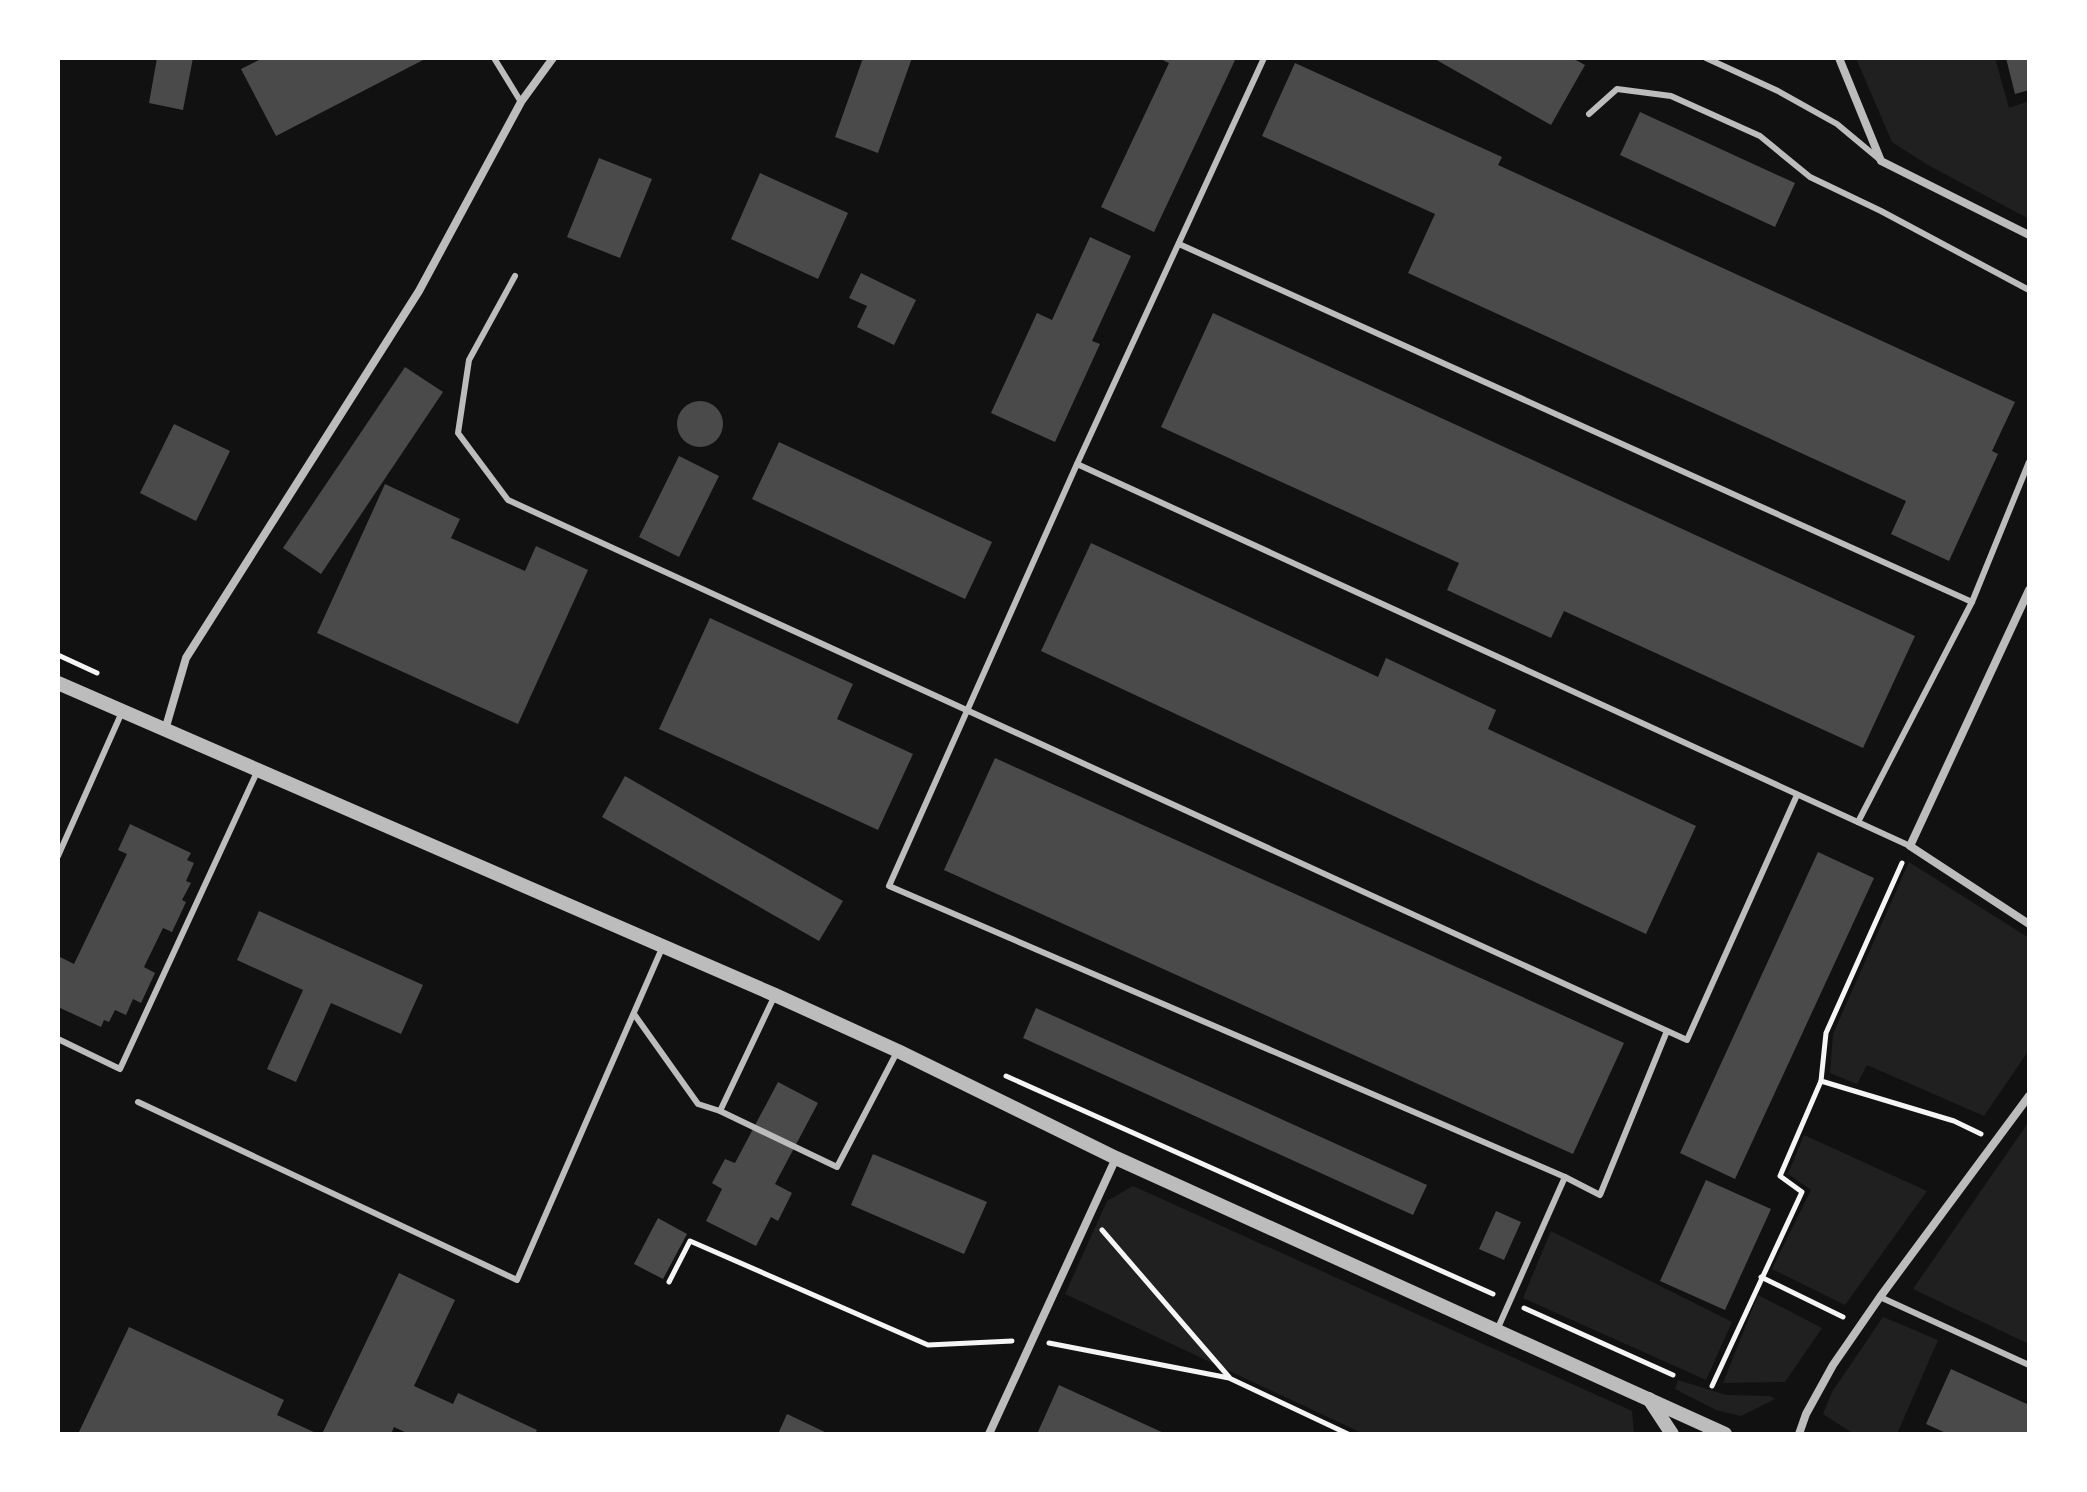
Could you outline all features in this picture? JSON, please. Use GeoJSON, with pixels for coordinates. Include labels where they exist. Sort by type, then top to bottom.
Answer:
{"type":"FeatureCollection","features":[{"type":"Feature","properties":{"kind":"street"},"geometry":{"type":"LineString","coordinates":[[165,731],[186,658],[419,291],[521,102],[553,58]]}},
{"type":"Feature","properties":{"kind":"street"},"geometry":{"type":"LineString","coordinates":[[1839,58],[1881,161],[2029,235]]}},
{"type":"Feature","properties":{"kind":"street"},"geometry":{"type":"LineString","coordinates":[[2029,590],[1910,846],[2029,924]]}},
{"type":"Feature","properties":{"kind":"street"},"geometry":{"type":"LineString","coordinates":[[58,683],[775,995],[898,1051],[1116,1158],[1725,1434]]}},
{"type":"Feature","properties":{"kind":"street"},"geometry":{"type":"LineString","coordinates":[[1799,1434],[1818,1391],[1860,1326],[2028,1099]]}},
{"type":"Feature","properties":{"kind":"street"},"geometry":{"type":"LineString","coordinates":[[989,1434],[1116,1158]]}},
{"type":"Feature","properties":{"kind":"street"},"geometry":{"type":"LineString","coordinates":[[1649,1398],[1672,1434]]}},
{"type":"Feature","properties":{"kind":"lane"},"geometry":{"type":"LineString","coordinates":[[494,58],[521,102]]}},
{"type":"Feature","properties":{"kind":"lane"},"geometry":{"type":"LineString","coordinates":[[1264,58],[1077,464],[889,886],[1565,1177],[1600,1195],[1667,1031]]}},
{"type":"Feature","properties":{"kind":"lane"},"geometry":{"type":"LineString","coordinates":[[1706,58],[1778,91],[1837,124],[1881,161]]}},
{"type":"Feature","properties":{"kind":"lane"},"geometry":{"type":"LineString","coordinates":[[1589,114],[1617,89],[1671,96],[1760,136],[1810,177],[2029,290]]}},
{"type":"Feature","properties":{"kind":"lane"},"geometry":{"type":"LineString","coordinates":[[1179,244],[1972,602]]}},
{"type":"Feature","properties":{"kind":"lane"},"geometry":{"type":"LineString","coordinates":[[515,276],[469,360],[458,433],[508,500],[1687,1040],[1797,795]]}},
{"type":"Feature","properties":{"kind":"lane"},"geometry":{"type":"LineString","coordinates":[[1858,822],[1972,602],[2029,462]]}},
{"type":"Feature","properties":{"kind":"lane"},"geometry":{"type":"LineString","coordinates":[[1077,464],[1910,846]]}},
{"type":"Feature","properties":{"kind":"lane"},"geometry":{"type":"LineString","coordinates":[[58,856],[122,712]]}},
{"type":"Feature","properties":{"kind":"lane"},"geometry":{"type":"LineString","coordinates":[[58,1039],[120,1069],[257,771]]}},
{"type":"Feature","properties":{"kind":"lane"},"geometry":{"type":"LineString","coordinates":[[138,1102],[517,1280],[663,946]]}},
{"type":"Feature","properties":{"kind":"lane"},"geometry":{"type":"LineString","coordinates":[[720,1111],[775,995]]}},
{"type":"Feature","properties":{"kind":"lane"},"geometry":{"type":"LineString","coordinates":[[634,1014],[698,1104],[720,1111],[837,1167],[898,1051]]}},
{"type":"Feature","properties":{"kind":"lane"},"geometry":{"type":"LineString","coordinates":[[1497,1330],[1565,1177]]}},
{"type":"Feature","properties":{"kind":"lane"},"geometry":{"type":"LineString","coordinates":[[1880,1297],[2029,1365]]}},
{"type":"Feature","properties":{"kind":"path"},"geometry":{"type":"LineString","coordinates":[[1712,1386],[1802,1192],[1780,1176],[1821,1081],[1826,1033],[1910,846]]}},
{"type":"Feature","properties":{"kind":"path"},"geometry":{"type":"LineString","coordinates":[[1821,1081],[1954,1121],[1996,1141]]}},
{"type":"Feature","properties":{"kind":"path"},"geometry":{"type":"LineString","coordinates":[[1090,1215],[1229,1378]]}},
{"type":"Feature","properties":{"kind":"path"},"geometry":{"type":"LineString","coordinates":[[669,1282],[690,1241],[928,1345],[1032,1339],[1229,1378],[1348,1434]]}},
{"type":"Feature","properties":{"kind":"path"},"geometry":{"type":"LineString","coordinates":[[1761,1277],[1860,1326]]}},
{"type":"Feature","properties":{"kind":"shaded area"},"geometry":{"type":"Polygon","coordinates":[[[1856,58],[1995,58],[2009,108],[2029,101],[2029,219],[1928,165],[1892,142],[1856,58]]]}},
{"type":"Feature","properties":{"kind":"shaded area"},"geometry":{"type":"Polygon","coordinates":[[[1909,862],[2029,938],[2029,1050],[1984,1116],[1867,1065],[1857,1084],[1830,1073],[1833,1034],[1909,862]]]}},
{"type":"Feature","properties":{"kind":"shaded area"},"geometry":{"type":"Polygon","coordinates":[[[2029,1124],[2029,1344],[1913,1289],[2029,1124]]]}},
{"type":"Feature","properties":{"kind":"shaded area"},"geometry":{"type":"Polygon","coordinates":[[[1804,1135],[1927,1191],[1845,1305],[1772,1269],[1811,1190],[1788,1174],[1804,1135]]]}},
{"type":"Feature","properties":{"kind":"shaded area"},"geometry":{"type":"Polygon","coordinates":[[[1133,1186],[1632,1411],[1634,1434],[1364,1434],[1065,1294],[1107,1201],[1133,1186]]]}},
{"type":"Feature","properties":{"kind":"shaded area"},"geometry":{"type":"Polygon","coordinates":[[[1551,1231],[1732,1322],[1706,1380],[1523,1298],[1551,1231]]]}},
{"type":"Feature","properties":{"kind":"shaded area"},"geometry":{"type":"Polygon","coordinates":[[[1758,1295],[1822,1328],[1785,1382],[1723,1383],[1758,1295]]]}},
{"type":"Feature","properties":{"kind":"shaded area"},"geometry":{"type":"Polygon","coordinates":[[[1883,1317],[1938,1340],[1897,1434],[1854,1434],[1823,1414],[1832,1392],[1883,1317]]]}},
{"type":"Feature","properties":{"kind":"shaded area"},"geometry":{"type":"Polygon","coordinates":[[[1678,1380],[1726,1395],[1770,1396],[1775,1399],[1741,1416],[1716,1410],[1675,1389],[1678,1380]]]}},
{"type":"Feature","properties":{"kind":"building"},"geometry":{"type":"Polygon","coordinates":[[[157,58],[193,58],[183,110],[149,103],[157,58]]]}},
{"type":"Feature","properties":{"kind":"building"},"geometry":{"type":"Polygon","coordinates":[[[263,58],[427,58],[276,136],[241,69],[263,58]]]}},
{"type":"Feature","properties":{"kind":"building"},"geometry":{"type":"Polygon","coordinates":[[[863,58],[912,58],[878,153],[835,137],[863,58]]]}},
{"type":"Feature","properties":{"kind":"building"},"geometry":{"type":"Polygon","coordinates":[[[1158,58],[1236,58],[1154,232],[1101,207],[1169,63],[1158,58]]]}},
{"type":"Feature","properties":{"kind":"building"},"geometry":{"type":"Polygon","coordinates":[[[1433,58],[1572,58],[1585,65],[1551,125],[1433,58]]]}},
{"type":"Feature","properties":{"kind":"building"},"geometry":{"type":"Polygon","coordinates":[[[2006,58],[2029,58],[2029,90],[2015,94],[2006,58]]]}},
{"type":"Feature","properties":{"kind":"building"},"geometry":{"type":"Polygon","coordinates":[[[1295,63],[1502,157],[1498,165],[2015,402],[1992,451],[1998,454],[1949,561],[1891,534],[1906,501],[1408,273],[1435,214],[1262,136],[1295,63]]]}},
{"type":"Feature","properties":{"kind":"building"},"geometry":{"type":"Polygon","coordinates":[[[1640,112],[1795,183],[1775,227],[1620,155],[1640,112]]]}},
{"type":"Feature","properties":{"kind":"building"},"geometry":{"type":"Polygon","coordinates":[[[599,158],[652,179],[620,258],[567,237],[599,158]]]}},
{"type":"Feature","properties":{"kind":"building"},"geometry":{"type":"Polygon","coordinates":[[[760,173],[848,213],[818,279],[731,239],[760,173]]]}},
{"type":"Feature","properties":{"kind":"building"},"geometry":{"type":"Polygon","coordinates":[[[1090,237],[1131,256],[1092,341],[1100,344],[1055,442],[991,413],[1037,313],[1052,320],[1090,237]]]}},
{"type":"Feature","properties":{"kind":"building"},"geometry":{"type":"Polygon","coordinates":[[[861,273],[916,300],[894,345],[857,327],[867,306],[849,298],[861,273]]]}},
{"type":"Feature","properties":{"kind":"building"},"geometry":{"type":"Polygon","coordinates":[[[1213,313],[1915,636],[1863,748],[1564,611],[1551,638],[1447,590],[1459,563],[1161,427],[1213,313]]]}},
{"type":"Feature","properties":{"kind":"building"},"geometry":{"type":"Polygon","coordinates":[[[405,367],[443,392],[321,574],[283,548],[405,367]]]}},
{"type":"Feature","properties":{"kind":"building"},"geometry":{"type":"Polygon","coordinates":[[[700,401],[716,408],[723,424],[716,440],[700,447],[684,440],[677,424],[684,408],[700,401]]]}},
{"type":"Feature","properties":{"kind":"building"},"geometry":{"type":"Polygon","coordinates":[[[174,424],[230,451],[196,521],[140,493],[174,424]]]}},
{"type":"Feature","properties":{"kind":"building"},"geometry":{"type":"Polygon","coordinates":[[[779,442],[992,542],[965,599],[752,499],[779,442]]]}},
{"type":"Feature","properties":{"kind":"building"},"geometry":{"type":"Polygon","coordinates":[[[679,456],[719,476],[679,557],[639,537],[679,456]]]}},
{"type":"Feature","properties":{"kind":"building"},"geometry":{"type":"Polygon","coordinates":[[[385,484],[460,519],[451,538],[525,571],[536,546],[588,570],[518,724],[317,633],[385,484]]]}},
{"type":"Feature","properties":{"kind":"building"},"geometry":{"type":"Polygon","coordinates":[[[1091,543],[1378,677],[1386,658],[1496,710],[1488,729],[1696,826],[1646,934],[1041,651],[1091,543]]]}},
{"type":"Feature","properties":{"kind":"building"},"geometry":{"type":"Polygon","coordinates":[[[710,618],[853,684],[837,719],[913,754],[878,830],[659,729],[710,618]]]}},
{"type":"Feature","properties":{"kind":"building"},"geometry":{"type":"Polygon","coordinates":[[[995,758],[1624,1043],[1573,1154],[944,870],[995,758]]]}},
{"type":"Feature","properties":{"kind":"building"},"geometry":{"type":"Polygon","coordinates":[[[625,776],[843,901],[819,941],[602,817],[625,776]]]}},
{"type":"Feature","properties":{"kind":"building"},"geometry":{"type":"Polygon","coordinates":[[[130,824],[191,853],[187,860],[194,863],[186,881],[191,883],[182,900],[186,902],[172,932],[163,928],[144,967],[155,973],[141,1003],[133,999],[126,1015],[115,1010],[109,1022],[104,1020],[101,1027],[58,1007],[58,956],[74,964],[127,854],[118,850],[130,824]]]}},
{"type":"Feature","properties":{"kind":"building"},"geometry":{"type":"Polygon","coordinates":[[[1818,852],[1874,878],[1735,1179],[1680,1153],[1818,852]]]}},
{"type":"Feature","properties":{"kind":"building"},"geometry":{"type":"Polygon","coordinates":[[[259,911],[423,985],[401,1034],[331,1003],[296,1082],[267,1069],[303,990],[237,960],[259,911]]]}},
{"type":"Feature","properties":{"kind":"building"},"geometry":{"type":"Polygon","coordinates":[[[1036,1008],[1427,1185],[1413,1215],[1023,1038],[1036,1008]]]}},
{"type":"Feature","properties":{"kind":"building"},"geometry":{"type":"Polygon","coordinates":[[[778,1082],[818,1103],[775,1184],[792,1193],[778,1221],[771,1217],[756,1246],[706,1221],[722,1189],[712,1183],[725,1159],[735,1163],[778,1082]]]}},
{"type":"Feature","properties":{"kind":"building"},"geometry":{"type":"Polygon","coordinates":[[[873,1154],[987,1202],[964,1254],[851,1205],[873,1154]]]}},
{"type":"Feature","properties":{"kind":"building"},"geometry":{"type":"Polygon","coordinates":[[[1706,1180],[1771,1209],[1725,1310],[1660,1281],[1706,1180]]]}},
{"type":"Feature","properties":{"kind":"building"},"geometry":{"type":"Polygon","coordinates":[[[1496,1211],[1521,1222],[1504,1260],[1479,1249],[1496,1211]]]}},
{"type":"Feature","properties":{"kind":"building"},"geometry":{"type":"Polygon","coordinates":[[[658,1218],[687,1234],[663,1279],[634,1264],[658,1218]]]}},
{"type":"Feature","properties":{"kind":"building"},"geometry":{"type":"Polygon","coordinates":[[[399,1273],[455,1300],[414,1386],[453,1404],[458,1393],[537,1430],[535,1434],[409,1434],[394,1427],[391,1434],[322,1434],[399,1273]]]}},
{"type":"Feature","properties":{"kind":"building"},"geometry":{"type":"Polygon","coordinates":[[[129,1327],[284,1400],[277,1415],[318,1434],[78,1434],[129,1327]]]}},
{"type":"Feature","properties":{"kind":"building"},"geometry":{"type":"Polygon","coordinates":[[[1951,1369],[2029,1405],[2029,1434],[1948,1434],[1926,1424],[1951,1369]]]}},
{"type":"Feature","properties":{"kind":"building"},"geometry":{"type":"Polygon","coordinates":[[[1059,1385],[1166,1434],[1037,1434],[1059,1385]]]}},
{"type":"Feature","properties":{"kind":"building"},"geometry":{"type":"Polygon","coordinates":[[[787,1414],[829,1434],[778,1434],[787,1414]]]}}]}
